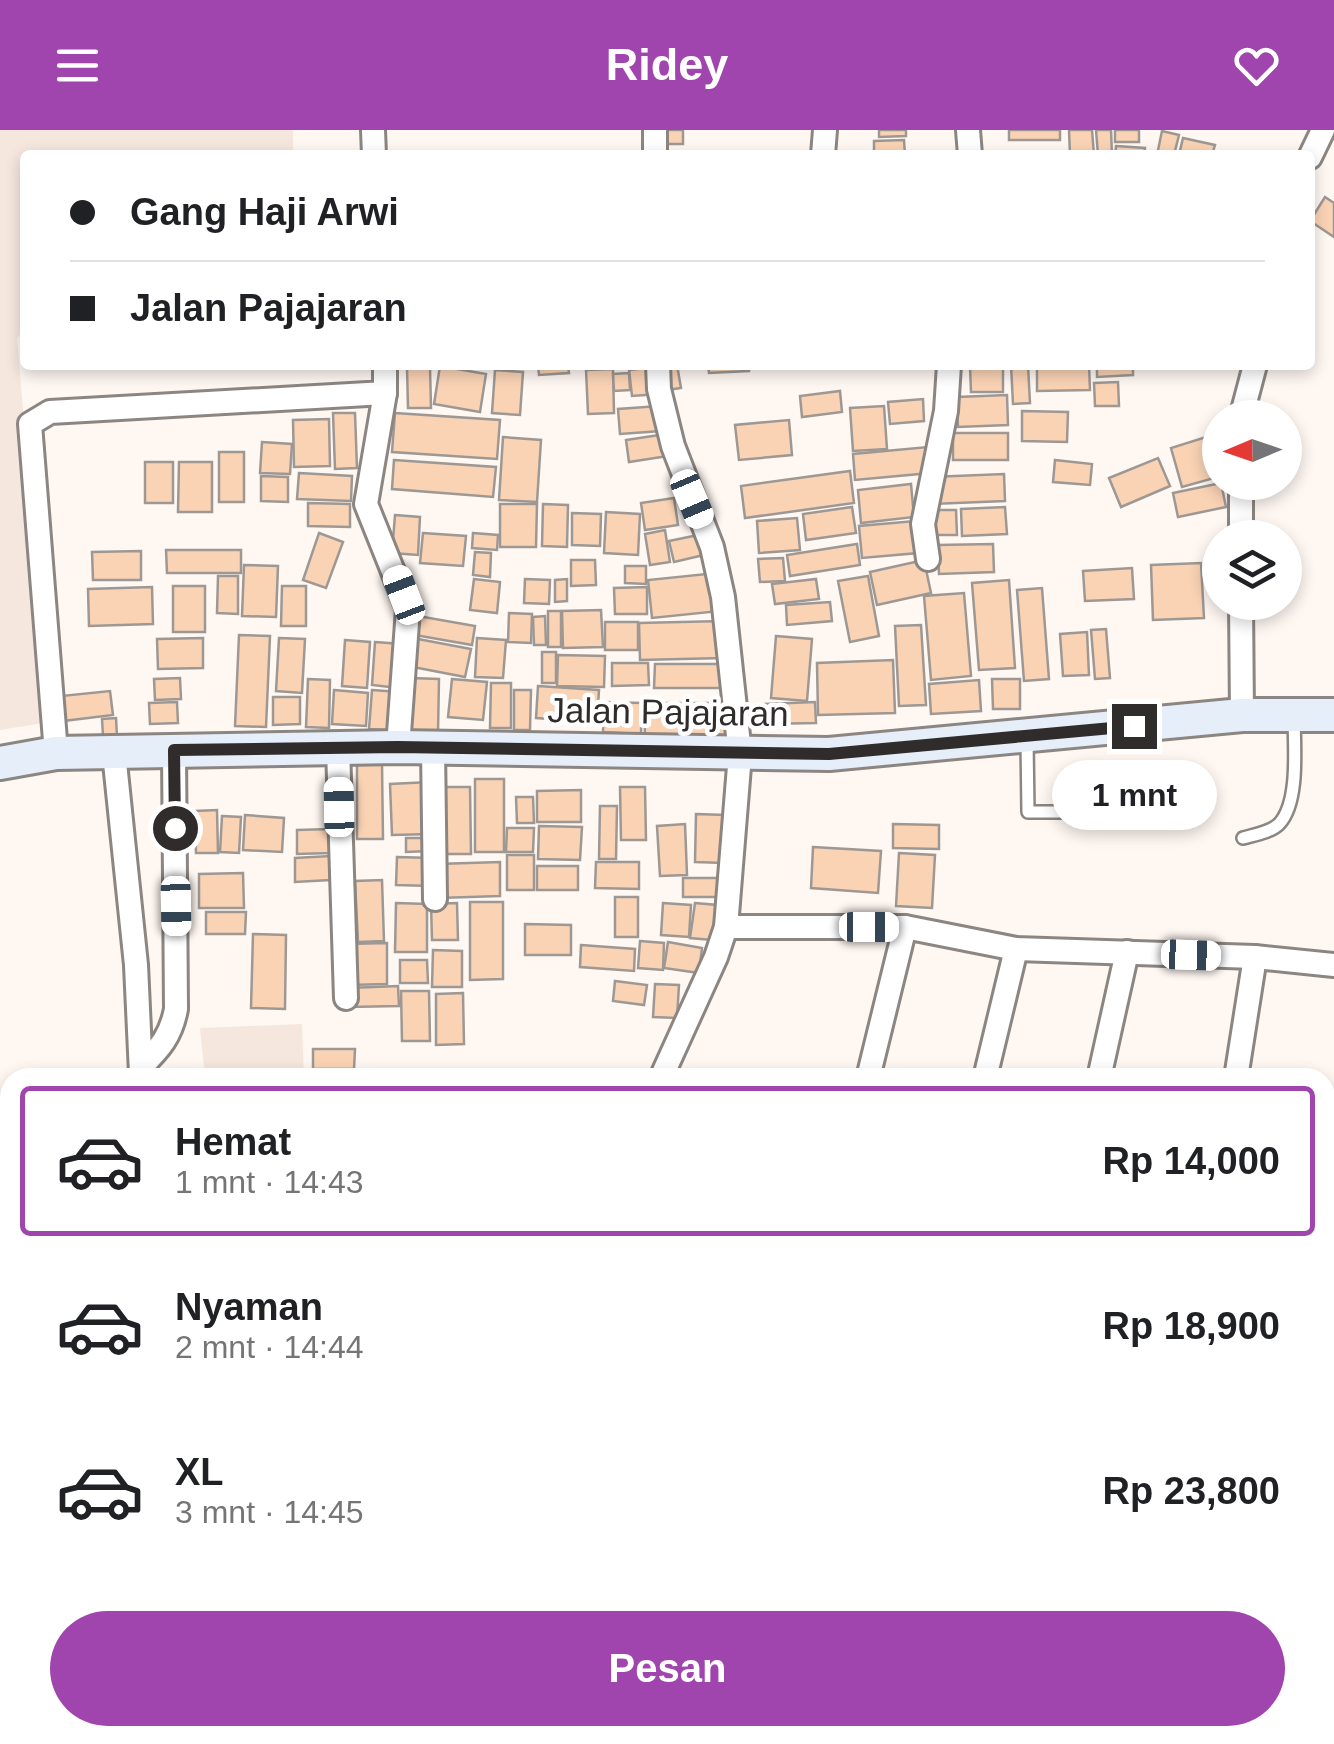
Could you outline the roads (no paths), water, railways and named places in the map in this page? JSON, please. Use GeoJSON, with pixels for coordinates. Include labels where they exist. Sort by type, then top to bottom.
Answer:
{"type":"FeatureCollection","features":[{"type":"Feature","properties":{"kind":"main road","name":"Jalan Pajajaran"},"geometry":{"type":"LineString","coordinates":[[0,763],[56,754],[398,747],[829,754],[1242,716],[1334,715]]}},
{"type":"Feature","properties":{"kind":"street"},"geometry":{"type":"LineString","coordinates":[[385,370],[386,393],[366,504],[408,609],[398,747]]}},
{"type":"Feature","properties":{"kind":"street"},"geometry":{"type":"LineString","coordinates":[[658,370],[673,446],[712,547],[723,597],[740,754],[726,927],[666,1068]]}},
{"type":"Feature","properties":{"kind":"street"},"geometry":{"type":"LineString","coordinates":[[928,559],[924,510],[944,425],[948,370]]}},
{"type":"Feature","properties":{"kind":"street"},"geometry":{"type":"LineString","coordinates":[[1246,400],[1254,370]]}},
{"type":"Feature","properties":{"kind":"street"},"geometry":{"type":"LineString","coordinates":[[56,754],[30,424],[50,412],[386,393]]}},
{"type":"Feature","properties":{"kind":"street"},"geometry":{"type":"LineString","coordinates":[[1241,620],[1242,716]]}},
{"type":"Feature","properties":{"kind":"street"},"geometry":{"type":"LineString","coordinates":[[338,748],[346,998]]}},
{"type":"Feature","properties":{"kind":"street"},"geometry":{"type":"LineString","coordinates":[[433,748],[435,899]]}},
{"type":"Feature","properties":{"kind":"street"},"geometry":{"type":"LineString","coordinates":[[144,1068],[172,1032],[176,1009],[174,750]]}},
{"type":"Feature","properties":{"kind":"street"},"geometry":{"type":"LineString","coordinates":[[114,754],[136,965],[141,1068]]}},
{"type":"Feature","properties":{"kind":"street"},"geometry":{"type":"LineString","coordinates":[[726,927],[905,928],[1016,949],[1256,958],[1334,966]]}},
{"type":"Feature","properties":{"kind":"street"},"geometry":{"type":"LineString","coordinates":[[870,1068],[905,928]]}},
{"type":"Feature","properties":{"kind":"street"},"geometry":{"type":"LineString","coordinates":[[986,1068],[1016,949]]}},
{"type":"Feature","properties":{"kind":"street"},"geometry":{"type":"LineString","coordinates":[[1101,1068],[1127,952]]}},
{"type":"Feature","properties":{"kind":"street"},"geometry":{"type":"LineString","coordinates":[[1238,1068],[1256,958]]}},
{"type":"Feature","properties":{"kind":"lane"},"geometry":{"type":"LineString","coordinates":[[1243,838],[1278,826],[1287,811],[1294,782],[1294,715]]}},
{"type":"Feature","properties":{"kind":"lane"},"geometry":{"type":"LineString","coordinates":[[1026,736],[1028,812],[1105,812]]}}]}
